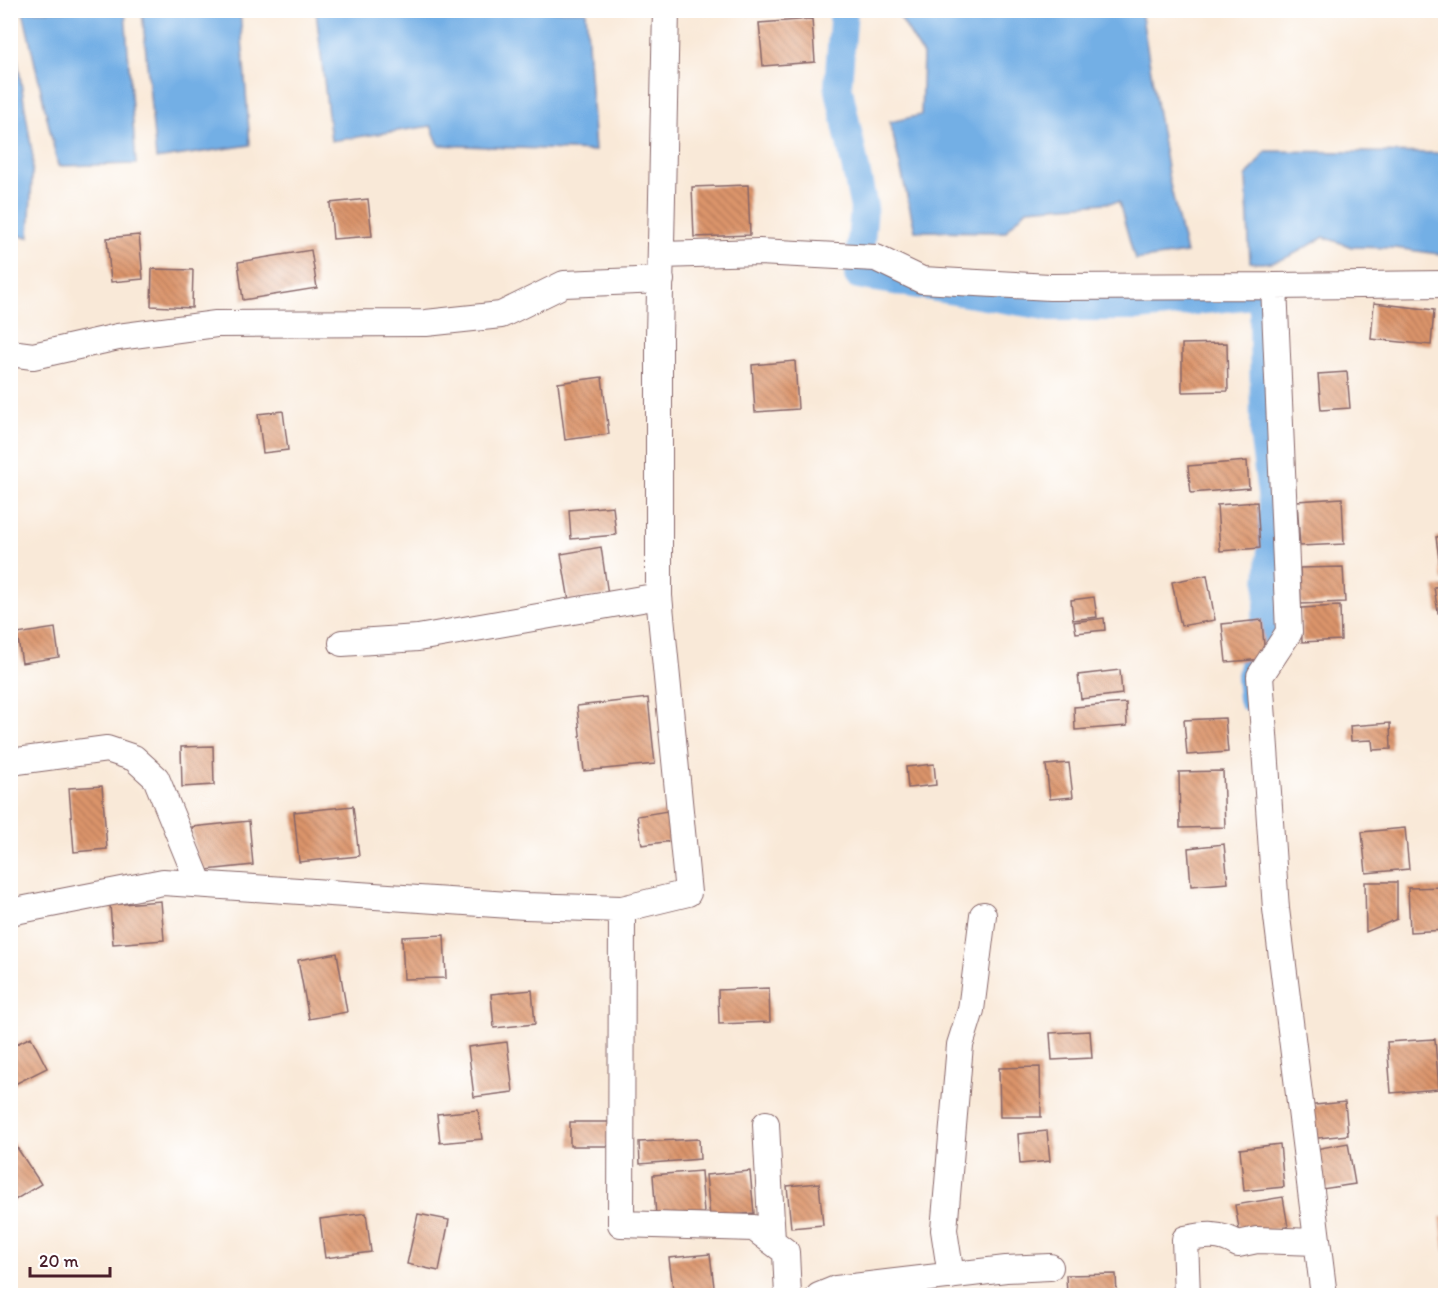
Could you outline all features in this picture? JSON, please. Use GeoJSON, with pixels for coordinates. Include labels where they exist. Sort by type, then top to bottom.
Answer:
{"type":"FeatureCollection","features":[{"type":"Feature","properties":{"kind":"street"},"geometry":{"type":"LineString","coordinates":[[10,912],[163,882],[525,906],[622,909],[688,893],[659,596],[661,267],[666,10]]}},
{"type":"Feature","properties":{"kind":"street"},"geometry":{"type":"LineString","coordinates":[[10,353],[33,356],[118,337],[216,324],[426,323],[501,315],[564,284],[759,252],[876,258],[922,280],[1050,287],[1446,284]]}},
{"type":"Feature","properties":{"kind":"street"},"geometry":{"type":"LineString","coordinates":[[1274,286],[1289,632],[1260,676],[1276,909],[1324,1296]]}},
{"type":"Feature","properties":{"kind":"street"},"geometry":{"type":"LineString","coordinates":[[342,643],[418,638],[659,596]]}},
{"type":"Feature","properties":{"kind":"street"},"geometry":{"type":"LineString","coordinates":[[10,762],[107,749],[134,758],[156,778],[199,883]]}},
{"type":"Feature","properties":{"kind":"street"},"geometry":{"type":"LineString","coordinates":[[622,909],[621,1224],[754,1228],[786,1252],[788,1296]]}},
{"type":"Feature","properties":{"kind":"street"},"geometry":{"type":"LineString","coordinates":[[951,1276],[944,1230],[959,1056],[971,1011],[983,915]]}},
{"type":"Feature","properties":{"kind":"street"},"geometry":{"type":"LineString","coordinates":[[766,1124],[772,1241]]}},
{"type":"Feature","properties":{"kind":"street"},"geometry":{"type":"LineString","coordinates":[[1187,1296],[1185,1239],[1205,1235],[1224,1236],[1238,1244],[1257,1240],[1317,1242]]}},
{"type":"Feature","properties":{"kind":"street"},"geometry":{"type":"LineString","coordinates":[[819,1296],[836,1289],[1050,1267]]}},
{"type":"Feature","properties":{"kind":"water"},"geometry":{"type":"Polygon","coordinates":[[[23,11],[125,11],[136,164],[58,166],[23,11]]]}},
{"type":"Feature","properties":{"kind":"water"},"geometry":{"type":"Polygon","coordinates":[[[142,11],[240,11],[250,145],[156,159],[142,11]]]}},
{"type":"Feature","properties":{"kind":"water"},"geometry":{"type":"Polygon","coordinates":[[[316,11],[586,11],[595,151],[439,145],[431,126],[331,141],[316,11]]]}},
{"type":"Feature","properties":{"kind":"water"},"geometry":{"type":"Polygon","coordinates":[[[896,11],[1141,11],[1169,180],[1186,253],[1135,260],[1119,202],[1027,209],[1005,232],[915,231],[890,122],[921,115],[923,55],[896,11]]]}},
{"type":"Feature","properties":{"kind":"water"},"geometry":{"type":"Polygon","coordinates":[[[11,19],[33,158],[29,237],[11,235],[11,19]]]}},
{"type":"Feature","properties":{"kind":"water"},"geometry":{"type":"Polygon","coordinates":[[[1266,151],[1445,153],[1445,255],[1395,248],[1352,247],[1324,237],[1280,260],[1250,262],[1246,177],[1266,151]]]}},
{"type":"Feature","properties":{"kind":"building"},"geometry":{"type":"Polygon","coordinates":[[[812,19],[815,62],[763,66],[759,23],[812,19]]]}},
{"type":"Feature","properties":{"kind":"building"},"geometry":{"type":"Polygon","coordinates":[[[748,185],[750,235],[694,237],[692,187],[748,185]]]}},
{"type":"Feature","properties":{"kind":"building"},"geometry":{"type":"Polygon","coordinates":[[[368,199],[372,236],[333,239],[330,203],[368,199]]]}},
{"type":"Feature","properties":{"kind":"building"},"geometry":{"type":"Polygon","coordinates":[[[139,235],[143,279],[111,282],[107,238],[139,235]]]}},
{"type":"Feature","properties":{"kind":"building"},"geometry":{"type":"Polygon","coordinates":[[[311,250],[317,288],[243,300],[238,262],[311,250]]]}},
{"type":"Feature","properties":{"kind":"building"},"geometry":{"type":"Polygon","coordinates":[[[152,269],[193,270],[192,308],[151,306],[152,269]]]}},
{"type":"Feature","properties":{"kind":"building"},"geometry":{"type":"Polygon","coordinates":[[[1374,303],[1434,310],[1431,345],[1371,339],[1374,303]]]}},
{"type":"Feature","properties":{"kind":"building"},"geometry":{"type":"Polygon","coordinates":[[[1227,343],[1228,391],[1182,392],[1182,344],[1227,343]]]}},
{"type":"Feature","properties":{"kind":"building"},"geometry":{"type":"Polygon","coordinates":[[[795,361],[798,409],[755,412],[752,365],[795,361]]]}},
{"type":"Feature","properties":{"kind":"building"},"geometry":{"type":"Polygon","coordinates":[[[1347,372],[1350,408],[1321,410],[1318,374],[1347,372]]]}},
{"type":"Feature","properties":{"kind":"building"},"geometry":{"type":"Polygon","coordinates":[[[602,377],[609,434],[565,440],[558,383],[602,377]]]}},
{"type":"Feature","properties":{"kind":"building"},"geometry":{"type":"Polygon","coordinates":[[[283,411],[288,450],[263,453],[258,414],[283,411]]]}},
{"type":"Feature","properties":{"kind":"building"},"geometry":{"type":"Polygon","coordinates":[[[1247,461],[1249,488],[1191,493],[1188,466],[1247,461]]]}},
{"type":"Feature","properties":{"kind":"building"},"geometry":{"type":"Polygon","coordinates":[[[1342,498],[1344,544],[1300,546],[1297,501],[1342,498]]]}},
{"type":"Feature","properties":{"kind":"building"},"geometry":{"type":"Polygon","coordinates":[[[1257,502],[1260,548],[1220,551],[1217,505],[1257,502]]]}},
{"type":"Feature","properties":{"kind":"building"},"geometry":{"type":"Polygon","coordinates":[[[613,506],[616,535],[571,539],[569,510],[613,506]]]}},
{"type":"Feature","properties":{"kind":"building"},"geometry":{"type":"Polygon","coordinates":[[[1446,536],[1446,580],[1442,581],[1436,537],[1446,536]]]}},
{"type":"Feature","properties":{"kind":"building"},"geometry":{"type":"Polygon","coordinates":[[[601,547],[608,595],[569,601],[561,554],[601,547]]]}},
{"type":"Feature","properties":{"kind":"building"},"geometry":{"type":"Polygon","coordinates":[[[1343,567],[1345,602],[1301,604],[1300,568],[1343,567]]]}},
{"type":"Feature","properties":{"kind":"building"},"geometry":{"type":"Polygon","coordinates":[[[1207,575],[1215,620],[1181,626],[1172,582],[1207,575]]]}},
{"type":"Feature","properties":{"kind":"building"},"geometry":{"type":"Polygon","coordinates":[[[1446,586],[1446,612],[1438,613],[1434,587],[1446,586]]]}},
{"type":"Feature","properties":{"kind":"building"},"geometry":{"type":"Polygon","coordinates":[[[1094,597],[1097,617],[1073,620],[1071,600],[1094,597]]]}},
{"type":"Feature","properties":{"kind":"building"},"geometry":{"type":"Polygon","coordinates":[[[1340,606],[1341,640],[1302,642],[1301,608],[1340,606]]]}},
{"type":"Feature","properties":{"kind":"building"},"geometry":{"type":"Polygon","coordinates":[[[1104,618],[1105,630],[1076,633],[1074,622],[1104,618]]]}},
{"type":"Feature","properties":{"kind":"building"},"geometry":{"type":"Polygon","coordinates":[[[1262,620],[1265,659],[1226,662],[1222,624],[1262,620]]]}},
{"type":"Feature","properties":{"kind":"building"},"geometry":{"type":"Polygon","coordinates":[[[55,628],[59,657],[22,663],[17,634],[55,628]]]}},
{"type":"Feature","properties":{"kind":"building"},"geometry":{"type":"Polygon","coordinates":[[[1120,670],[1122,694],[1081,699],[1078,675],[1120,670]]]}},
{"type":"Feature","properties":{"kind":"building"},"geometry":{"type":"Polygon","coordinates":[[[648,698],[655,764],[584,771],[577,706],[648,698]]]}},
{"type":"Feature","properties":{"kind":"building"},"geometry":{"type":"Polygon","coordinates":[[[1126,703],[1127,726],[1075,730],[1074,707],[1126,703]]]}},
{"type":"Feature","properties":{"kind":"building"},"geometry":{"type":"Polygon","coordinates":[[[1225,718],[1228,752],[1187,755],[1184,720],[1225,718]]]}},
{"type":"Feature","properties":{"kind":"building"},"geometry":{"type":"Polygon","coordinates":[[[1390,723],[1391,749],[1373,750],[1372,740],[1351,741],[1350,726],[1390,723]]]}},
{"type":"Feature","properties":{"kind":"building"},"geometry":{"type":"Polygon","coordinates":[[[213,746],[214,785],[182,787],[181,747],[213,746]]]}},
{"type":"Feature","properties":{"kind":"building"},"geometry":{"type":"Polygon","coordinates":[[[1069,763],[1073,797],[1050,799],[1046,765],[1069,763]]]}},
{"type":"Feature","properties":{"kind":"building"},"geometry":{"type":"Polygon","coordinates":[[[934,764],[936,785],[908,788],[906,767],[934,764]]]}},
{"type":"Feature","properties":{"kind":"building"},"geometry":{"type":"Polygon","coordinates":[[[1223,771],[1225,827],[1180,828],[1179,772],[1223,771]]]}},
{"type":"Feature","properties":{"kind":"building"},"geometry":{"type":"Polygon","coordinates":[[[102,786],[107,849],[74,852],[69,788],[102,786]]]}},
{"type":"Feature","properties":{"kind":"building"},"geometry":{"type":"Polygon","coordinates":[[[353,806],[359,856],[299,862],[294,812],[353,806]]]}},
{"type":"Feature","properties":{"kind":"building"},"geometry":{"type":"Polygon","coordinates":[[[667,811],[672,841],[642,845],[637,816],[667,811]]]}},
{"type":"Feature","properties":{"kind":"building"},"geometry":{"type":"Polygon","coordinates":[[[249,821],[253,865],[197,871],[192,827],[249,821]]]}},
{"type":"Feature","properties":{"kind":"building"},"geometry":{"type":"Polygon","coordinates":[[[1405,828],[1409,869],[1366,873],[1362,832],[1405,828]]]}},
{"type":"Feature","properties":{"kind":"building"},"geometry":{"type":"Polygon","coordinates":[[[1224,844],[1228,883],[1191,886],[1188,848],[1224,844]]]}},
{"type":"Feature","properties":{"kind":"building"},"geometry":{"type":"Polygon","coordinates":[[[1365,882],[1397,882],[1397,919],[1366,932],[1365,882]]]}},
{"type":"Feature","properties":{"kind":"building"},"geometry":{"type":"Polygon","coordinates":[[[1446,887],[1446,930],[1410,932],[1408,888],[1446,887]]]}},
{"type":"Feature","properties":{"kind":"building"},"geometry":{"type":"Polygon","coordinates":[[[161,901],[164,940],[113,944],[110,905],[161,901]]]}},
{"type":"Feature","properties":{"kind":"building"},"geometry":{"type":"Polygon","coordinates":[[[444,935],[446,978],[404,979],[402,937],[444,935]]]}},
{"type":"Feature","properties":{"kind":"building"},"geometry":{"type":"Polygon","coordinates":[[[337,953],[347,1012],[309,1019],[298,960],[337,953]]]}},
{"type":"Feature","properties":{"kind":"building"},"geometry":{"type":"Polygon","coordinates":[[[769,988],[770,1022],[719,1024],[718,990],[769,988]]]}},
{"type":"Feature","properties":{"kind":"building"},"geometry":{"type":"Polygon","coordinates":[[[532,990],[535,1024],[494,1028],[491,994],[532,990]]]}},
{"type":"Feature","properties":{"kind":"building"},"geometry":{"type":"Polygon","coordinates":[[[1090,1031],[1092,1058],[1052,1060],[1050,1033],[1090,1031]]]}},
{"type":"Feature","properties":{"kind":"building"},"geometry":{"type":"Polygon","coordinates":[[[31,1037],[47,1068],[11,1086],[10,1047],[31,1037]]]}},
{"type":"Feature","properties":{"kind":"building"},"geometry":{"type":"Polygon","coordinates":[[[1435,1039],[1439,1089],[1391,1093],[1387,1042],[1435,1039]]]}},
{"type":"Feature","properties":{"kind":"building"},"geometry":{"type":"Polygon","coordinates":[[[507,1042],[513,1092],[474,1097],[468,1047],[507,1042]]]}},
{"type":"Feature","properties":{"kind":"building"},"geometry":{"type":"Polygon","coordinates":[[[1040,1067],[1041,1117],[1000,1117],[999,1068],[1040,1067]]]}},
{"type":"Feature","properties":{"kind":"building"},"geometry":{"type":"Polygon","coordinates":[[[1345,1102],[1348,1135],[1308,1139],[1305,1106],[1345,1102]]]}},
{"type":"Feature","properties":{"kind":"building"},"geometry":{"type":"Polygon","coordinates":[[[478,1110],[482,1139],[440,1143],[437,1114],[478,1110]]]}},
{"type":"Feature","properties":{"kind":"building"},"geometry":{"type":"Polygon","coordinates":[[[570,1122],[617,1122],[617,1146],[570,1146],[570,1122]]]}},
{"type":"Feature","properties":{"kind":"building"},"geometry":{"type":"Polygon","coordinates":[[[1047,1131],[1050,1161],[1020,1164],[1018,1134],[1047,1131]]]}},
{"type":"Feature","properties":{"kind":"building"},"geometry":{"type":"Polygon","coordinates":[[[699,1139],[700,1159],[640,1164],[639,1142],[699,1139]]]}},
{"type":"Feature","properties":{"kind":"building"},"geometry":{"type":"Polygon","coordinates":[[[14,1143],[41,1184],[10,1203],[10,1145],[14,1143]]]}},
{"type":"Feature","properties":{"kind":"building"},"geometry":{"type":"Polygon","coordinates":[[[1348,1143],[1355,1184],[1322,1189],[1315,1149],[1348,1143]]]}},
{"type":"Feature","properties":{"kind":"building"},"geometry":{"type":"Polygon","coordinates":[[[1280,1144],[1284,1187],[1244,1191],[1240,1149],[1280,1144]]]}},
{"type":"Feature","properties":{"kind":"building"},"geometry":{"type":"Polygon","coordinates":[[[701,1171],[704,1213],[656,1216],[653,1175],[701,1171]]]}},
{"type":"Feature","properties":{"kind":"building"},"geometry":{"type":"Polygon","coordinates":[[[750,1171],[754,1213],[710,1217],[706,1175],[750,1171]]]}},
{"type":"Feature","properties":{"kind":"building"},"geometry":{"type":"Polygon","coordinates":[[[819,1183],[823,1225],[791,1228],[787,1186],[819,1183]]]}},
{"type":"Feature","properties":{"kind":"building"},"geometry":{"type":"Polygon","coordinates":[[[1283,1197],[1288,1227],[1240,1235],[1235,1205],[1283,1197]]]}},
{"type":"Feature","properties":{"kind":"building"},"geometry":{"type":"Polygon","coordinates":[[[366,1213],[371,1252],[325,1258],[320,1219],[366,1213]]]}},
{"type":"Feature","properties":{"kind":"building"},"geometry":{"type":"Polygon","coordinates":[[[418,1214],[449,1220],[439,1271],[407,1264],[418,1214]]]}},
{"type":"Feature","properties":{"kind":"building"},"geometry":{"type":"Polygon","coordinates":[[[1440,1217],[1446,1217],[1446,1250],[1444,1250],[1440,1217]]]}},
{"type":"Feature","properties":{"kind":"building"},"geometry":{"type":"Polygon","coordinates":[[[710,1254],[715,1295],[674,1296],[669,1258],[710,1254]]]}},
{"type":"Feature","properties":{"kind":"building"},"geometry":{"type":"Polygon","coordinates":[[[1116,1274],[1117,1296],[1067,1296],[1066,1275],[1116,1274]]]}},
{"type":"Feature","properties":{"kind":"waterway"},"geometry":{"type":"LineString","coordinates":[[844,10],[838,85],[864,208],[858,275],[1051,307],[1137,307],[1263,294],[1264,440],[1273,509],[1268,608],[1250,678],[1252,699]]}}]}
